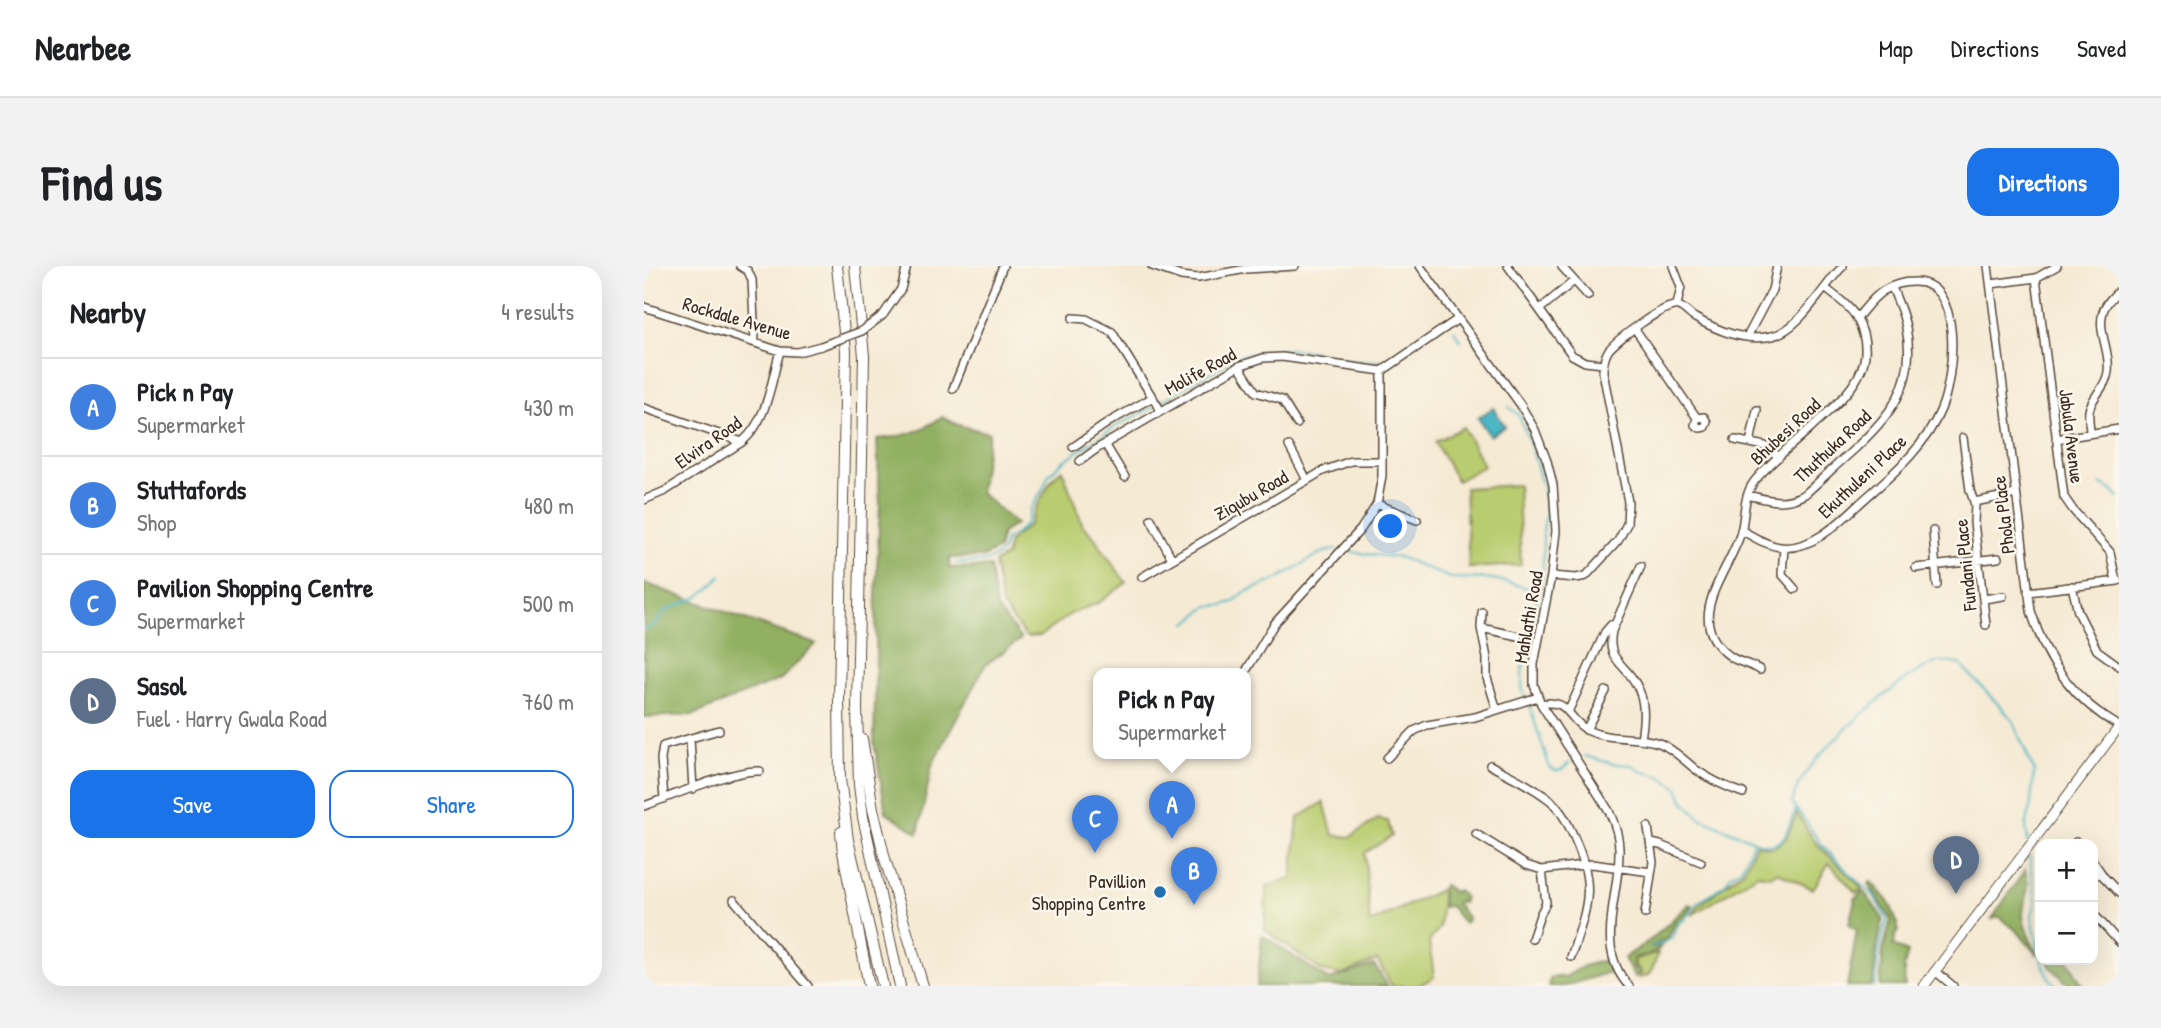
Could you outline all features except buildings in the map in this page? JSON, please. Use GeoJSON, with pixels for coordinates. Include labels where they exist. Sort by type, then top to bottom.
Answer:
{"type":"FeatureCollection","features":[{"type":"Feature","properties":{"kind":"highway"},"geometry":{"type":"LineString","coordinates":[[837,266],[846,351],[839,755],[842,802],[848,840],[883,986]]}},
{"type":"Feature","properties":{"kind":"highway"},"geometry":{"type":"LineString","coordinates":[[855,266],[864,356],[858,766],[863,817],[900,986]]}},
{"type":"Feature","properties":{"kind":"highway"},"geometry":{"type":"LineString","coordinates":[[857,708],[873,809],[923,986]]}},
{"type":"Feature","properties":{"kind":"highway"},"geometry":{"type":"LineString","coordinates":[[842,802],[843,852],[869,986]]}},
{"type":"Feature","properties":{"kind":"highway"},"geometry":{"type":"LineString","coordinates":[[871,941],[876,986]]}},
{"type":"Feature","properties":{"kind":"main road"},"geometry":{"type":"LineString","coordinates":[[1924,986],[2119,726]]}},
{"type":"Feature","properties":{"kind":"street"},"geometry":{"type":"LineString","coordinates":[[740,266],[748,271],[752,280],[755,342]]}},
{"type":"Feature","properties":{"kind":"street","name":"Rockdale Avenue"},"geometry":{"type":"LineString","coordinates":[[644,307],[780,351],[798,352],[862,331],[883,315],[901,289],[908,266]]}},
{"type":"Feature","properties":{"kind":"street"},"geometry":{"type":"LineString","coordinates":[[953,389],[1003,266]]}},
{"type":"Feature","properties":{"kind":"street"},"geometry":{"type":"LineString","coordinates":[[1152,266],[1181,276],[1198,278],[1246,269],[1296,266]]}},
{"type":"Feature","properties":{"kind":"street","name":"Mahlathi Road"},"geometry":{"type":"LineString","coordinates":[[1420,266],[1520,404],[1535,430],[1547,461],[1556,509],[1555,554],[1534,664],[1534,685],[1540,701],[1609,811],[1619,839],[1610,941],[1615,962],[1629,986]]}},
{"type":"Feature","properties":{"kind":"street"},"geometry":{"type":"LineString","coordinates":[[1508,266],[1572,355],[1586,362],[1603,364]]}},
{"type":"Feature","properties":{"kind":"street"},"geometry":{"type":"LineString","coordinates":[[1673,266],[1681,287],[1677,305]]}},
{"type":"Feature","properties":{"kind":"street"},"geometry":{"type":"LineString","coordinates":[[1747,337],[1772,290],[1777,266]]}},
{"type":"Feature","properties":{"kind":"street"},"geometry":{"type":"LineString","coordinates":[[1677,305],[1728,334],[1747,337],[1772,336],[1785,332],[1843,266]]}},
{"type":"Feature","properties":{"kind":"street","name":"Phola Place"},"geometry":{"type":"LineString","coordinates":[[1989,266],[2028,592],[2036,628],[2057,671],[2080,697],[2119,726]]}},
{"type":"Feature","properties":{"kind":"street"},"geometry":{"type":"LineString","coordinates":[[1991,284],[2036,278],[2057,266]]}},
{"type":"Feature","properties":{"kind":"street"},"geometry":{"type":"LineString","coordinates":[[1562,267],[1588,296]]}},
{"type":"Feature","properties":{"kind":"street","name":"Jabula Avenue"},"geometry":{"type":"LineString","coordinates":[[2036,278],[2064,497],[2110,552],[2118,580]]}},
{"type":"Feature","properties":{"kind":"street"},"geometry":{"type":"LineString","coordinates":[[1540,309],[1574,281]]}},
{"type":"Feature","properties":{"kind":"street","name":"Ekuthuleni Place"},"geometry":{"type":"LineString","coordinates":[[1784,548],[1807,542],[1838,524],[1909,460],[1934,424],[1942,406],[1948,386],[1952,346],[1944,299],[1935,288],[1927,284],[1904,283],[1892,287]]}},
{"type":"Feature","properties":{"kind":"street"},"geometry":{"type":"LineString","coordinates":[[1825,288],[1857,318],[1876,297],[1892,287]]}},
{"type":"Feature","properties":{"kind":"street","name":"Thuthuka Road"},"geometry":{"type":"LineString","coordinates":[[1747,495],[1783,502],[1805,494],[1872,433],[1893,409],[1904,380],[1908,349],[1904,320],[1892,287]]}},
{"type":"Feature","properties":{"kind":"street"},"geometry":{"type":"LineString","coordinates":[[2091,433],[2089,410],[2102,389],[2109,364],[2102,326],[2103,312],[2105,305],[2119,290]]}},
{"type":"Feature","properties":{"kind":"street"},"geometry":{"type":"LineString","coordinates":[[1551,576],[1576,579],[1586,576],[1618,541],[1627,524],[1628,502],[1603,364],[1613,346],[1662,310],[1677,305]]}},
{"type":"Feature","properties":{"kind":"street"},"geometry":{"type":"LineString","coordinates":[[1073,318],[1086,319],[1112,332],[1161,410]]}},
{"type":"Feature","properties":{"kind":"street","name":"Bhubesi Road"},"geometry":{"type":"LineString","coordinates":[[1760,670],[1726,653],[1711,634],[1708,624],[1711,600],[1741,530],[1744,505],[1754,481],[1846,396],[1856,382],[1864,357],[1857,318]]}},
{"type":"Feature","properties":{"kind":"street"},"geometry":{"type":"LineString","coordinates":[[1248,668],[1274,624],[1362,528],[1377,504],[1382,461],[1382,371],[1458,319]]}},
{"type":"Feature","properties":{"kind":"street"},"geometry":{"type":"LineString","coordinates":[[1635,329],[1697,418]]}},
{"type":"Feature","properties":{"kind":"street","name":"Elvira Road"},"geometry":{"type":"LineString","coordinates":[[644,500],[665,491],[743,442],[757,426],[780,351]]}},
{"type":"Feature","properties":{"kind":"street","name":"Molife Road"},"geometry":{"type":"LineString","coordinates":[[1080,461],[1161,410],[1239,366],[1263,358],[1282,357],[1382,371]]}},
{"type":"Feature","properties":{"kind":"street"},"geometry":{"type":"LineString","coordinates":[[1239,366],[1256,392],[1282,400],[1297,424]]}},
{"type":"Feature","properties":{"kind":"street"},"geometry":{"type":"LineString","coordinates":[[1073,447],[1109,422],[1154,399]]}},
{"type":"Feature","properties":{"kind":"street"},"geometry":{"type":"LineString","coordinates":[[644,408],[743,442]]}},
{"type":"Feature","properties":{"kind":"street"},"geometry":{"type":"LineString","coordinates":[[1750,443],[1757,410]]}},
{"type":"Feature","properties":{"kind":"street"},"geometry":{"type":"LineString","coordinates":[[2056,439],[2119,429]]}},
{"type":"Feature","properties":{"kind":"street"},"geometry":{"type":"LineString","coordinates":[[1962,439],[1969,490],[1974,502]]}},
{"type":"Feature","properties":{"kind":"street"},"geometry":{"type":"LineString","coordinates":[[1735,440],[1765,446],[1779,457]]}},
{"type":"Feature","properties":{"kind":"street"},"geometry":{"type":"LineString","coordinates":[[1105,444],[1125,477]]}},
{"type":"Feature","properties":{"kind":"street"},"geometry":{"type":"LineString","coordinates":[[1289,446],[1307,480]]}},
{"type":"Feature","properties":{"kind":"street","name":"Ziqubu Road"},"geometry":{"type":"LineString","coordinates":[[1142,577],[1338,464],[1350,461],[1382,461]]}},
{"type":"Feature","properties":{"kind":"street","name":"Fundani Place"},"geometry":{"type":"LineString","coordinates":[[1986,625],[1974,502],[2016,494]]}},
{"type":"Feature","properties":{"kind":"street"},"geometry":{"type":"LineString","coordinates":[[1377,504],[1418,520]]}},
{"type":"Feature","properties":{"kind":"street"},"geometry":{"type":"LineString","coordinates":[[1151,519],[1172,559]]}},
{"type":"Feature","properties":{"kind":"street"},"geometry":{"type":"LineString","coordinates":[[1741,530],[1771,545],[1784,548],[1782,574],[1795,589]]}},
{"type":"Feature","properties":{"kind":"street"},"geometry":{"type":"LineString","coordinates":[[1933,531],[1937,585]]}},
{"type":"Feature","properties":{"kind":"street"},"geometry":{"type":"LineString","coordinates":[[1916,568],[1998,558]]}},
{"type":"Feature","properties":{"kind":"street"},"geometry":{"type":"LineString","coordinates":[[1641,566],[1611,635],[1612,653],[1616,662],[1635,682],[1641,696],[1641,739]]}},
{"type":"Feature","properties":{"kind":"street"},"geometry":{"type":"LineString","coordinates":[[2028,592],[2118,580]]}},
{"type":"Feature","properties":{"kind":"street"},"geometry":{"type":"LineString","coordinates":[[2072,586],[2082,621],[2097,650],[2119,666]]}},
{"type":"Feature","properties":{"kind":"street"},"geometry":{"type":"LineString","coordinates":[[1984,599],[2003,596]]}},
{"type":"Feature","properties":{"kind":"street"},"geometry":{"type":"LineString","coordinates":[[1482,611],[1481,628],[1487,658],[1488,685],[1497,710]]}},
{"type":"Feature","properties":{"kind":"street"},"geometry":{"type":"LineString","coordinates":[[1568,712],[1605,632],[1616,620]]}},
{"type":"Feature","properties":{"kind":"street"},"geometry":{"type":"LineString","coordinates":[[1481,628],[1518,636]]}},
{"type":"Feature","properties":{"kind":"street"},"geometry":{"type":"LineString","coordinates":[[1586,730],[1606,691]]}},
{"type":"Feature","properties":{"kind":"street"},"geometry":{"type":"LineString","coordinates":[[1387,758],[1414,731],[1427,725],[1540,701],[1556,702],[1586,730],[1603,736],[1641,739],[1663,745],[1704,775],[1743,793]]}},
{"type":"Feature","properties":{"kind":"street"},"geometry":{"type":"LineString","coordinates":[[664,799],[661,748],[671,742],[719,730]]}},
{"type":"Feature","properties":{"kind":"street"},"geometry":{"type":"LineString","coordinates":[[690,739],[693,789]]}},
{"type":"Feature","properties":{"kind":"street"},"geometry":{"type":"LineString","coordinates":[[1490,765],[1553,803],[1563,816],[1584,864],[1588,882],[1588,903],[1571,957]]}},
{"type":"Feature","properties":{"kind":"street"},"geometry":{"type":"LineString","coordinates":[[644,806],[732,775],[760,771]]}},
{"type":"Feature","properties":{"kind":"street"},"geometry":{"type":"LineString","coordinates":[[1645,914],[1651,873],[1648,827]]}},
{"type":"Feature","properties":{"kind":"street"},"geometry":{"type":"LineString","coordinates":[[1476,834],[1526,865],[1542,870],[1584,864],[1651,873]]}},
{"type":"Feature","properties":{"kind":"street"},"geometry":{"type":"LineString","coordinates":[[1651,843],[1701,862]]}},
{"type":"Feature","properties":{"kind":"street"},"geometry":{"type":"LineString","coordinates":[[2098,869],[2119,893]]}},
{"type":"Feature","properties":{"kind":"street"},"geometry":{"type":"LineString","coordinates":[[1532,939],[1546,902],[1542,870]]}},
{"type":"Feature","properties":{"kind":"street"},"geometry":{"type":"LineString","coordinates":[[2098,874],[2102,875]]}},
{"type":"Feature","properties":{"kind":"street"},"geometry":{"type":"LineString","coordinates":[[734,901],[808,986]]}},
{"type":"Feature","properties":{"kind":"street"},"geometry":{"type":"LineString","coordinates":[[2098,919],[2119,942]]}},
{"type":"Feature","properties":{"kind":"street"},"geometry":{"type":"LineString","coordinates":[[1935,971],[1953,986]]}},
{"type":"Feature","properties":{"kind":"green space"},"geometry":{"type":"Polygon","coordinates":[[[942,417],[958,425],[989,433],[980,492],[1016,524],[1002,533],[998,549],[983,557],[950,558],[949,568],[990,567],[996,607],[1021,639],[985,665],[932,765],[918,833],[886,812],[874,742],[880,504],[877,439],[911,433],[942,417]]]}},
{"type":"Feature","properties":{"kind":"green space"},"geometry":{"type":"Polygon","coordinates":[[[1463,427],[1484,466],[1457,481],[1435,442],[1463,427]]]}},
{"type":"Feature","properties":{"kind":"green space"},"geometry":{"type":"Polygon","coordinates":[[[1062,469],[1083,526],[1094,537],[1126,583],[1098,603],[1072,613],[1040,636],[1026,637],[1002,606],[994,563],[1006,556],[1009,542],[1030,524],[1051,481],[1062,469]]]}},
{"type":"Feature","properties":{"kind":"green space"},"geometry":{"type":"Polygon","coordinates":[[[1518,485],[1521,565],[1469,568],[1465,488],[1518,485]]]}},
{"type":"Feature","properties":{"kind":"green space"},"geometry":{"type":"Polygon","coordinates":[[[644,583],[816,644],[781,679],[693,715],[644,717],[644,583]]]}},
{"type":"Feature","properties":{"kind":"green space"},"geometry":{"type":"Polygon","coordinates":[[[1324,802],[1333,835],[1350,837],[1378,819],[1388,821],[1392,836],[1365,853],[1370,923],[1442,889],[1440,927],[1429,942],[1434,977],[1418,986],[1392,986],[1377,960],[1342,975],[1322,971],[1265,930],[1266,887],[1292,878],[1298,818],[1324,802]]]}},
{"type":"Feature","properties":{"kind":"green space"},"geometry":{"type":"Polygon","coordinates":[[[1797,813],[1815,842],[1862,888],[1856,893],[1829,863],[1813,889],[1777,872],[1770,876],[1758,874],[1692,915],[1699,905],[1744,870],[1756,844],[1773,848],[1786,838],[1797,813]]]}},
{"type":"Feature","properties":{"kind":"green space"},"geometry":{"type":"Polygon","coordinates":[[[2025,870],[2028,883],[2023,916],[2035,953],[2019,933],[2000,917],[1992,919],[2025,870]]]}},
{"type":"Feature","properties":{"kind":"green space"},"geometry":{"type":"Polygon","coordinates":[[[1871,882],[1893,910],[1899,932],[1895,936],[1894,946],[1908,952],[1904,967],[1905,986],[1880,986],[1883,950],[1891,920],[1869,884],[1871,882]]]}},
{"type":"Feature","properties":{"kind":"green space"},"geometry":{"type":"Polygon","coordinates":[[[1444,885],[1453,892],[1458,890],[1465,898],[1463,903],[1456,903],[1468,919],[1464,923],[1450,906],[1443,907],[1444,885]]]}},
{"type":"Feature","properties":{"kind":"green space"},"geometry":{"type":"Polygon","coordinates":[[[1863,890],[1883,919],[1873,981],[1872,986],[1847,986],[1857,930],[1849,925],[1855,899],[1863,890]]]}},
{"type":"Feature","properties":{"kind":"green space"},"geometry":{"type":"Polygon","coordinates":[[[1689,904],[1692,906],[1677,921],[1667,939],[1651,946],[1661,946],[1658,949],[1633,958],[1633,966],[1640,974],[1634,977],[1624,958],[1653,938],[1689,904]]]}},
{"type":"Feature","properties":{"kind":"green space"},"geometry":{"type":"Polygon","coordinates":[[[1262,935],[1329,980],[1374,965],[1388,986],[1257,986],[1262,935]]]}},
{"type":"Feature","properties":{"kind":"green space"},"geometry":{"type":"Polygon","coordinates":[[[1658,953],[1651,972],[1638,978],[1641,971],[1635,965],[1635,959],[1658,953]]]}},
{"type":"Feature","properties":{"kind":"green space"},"geometry":{"type":"Polygon","coordinates":[[[1605,960],[1610,972],[1565,986],[1548,986],[1551,977],[1565,977],[1584,966],[1605,960]]]}},
{"type":"Feature","properties":{"kind":"green space"},"geometry":{"type":"Polygon","coordinates":[[[2071,965],[2083,986],[2070,986],[2050,966],[2071,965]]]}},
{"type":"Feature","properties":{"kind":"water"},"geometry":{"type":"Polygon","coordinates":[[[1493,408],[1505,426],[1490,436],[1478,418],[1493,408]]]}},
{"type":"Feature","properties":{"kind":"waterway"},"geometry":{"type":"LineString","coordinates":[[1158,404],[1242,355],[1281,349],[1303,350],[1358,361],[1385,361],[1430,328],[1438,327]]}},
{"type":"Feature","properties":{"kind":"waterway"},"geometry":{"type":"LineString","coordinates":[[1454,330],[1460,340]]}},
{"type":"Feature","properties":{"kind":"waterway"},"geometry":{"type":"LineString","coordinates":[[956,563],[994,558],[1003,548],[1005,540],[1017,533],[1027,522],[1048,476],[1062,462],[1118,425],[1153,407]]}},
{"type":"Feature","properties":{"kind":"waterway"},"geometry":{"type":"LineString","coordinates":[[1509,407],[1519,415],[1532,450],[1543,488],[1546,512],[1543,575],[1522,671],[1525,697]]}},
{"type":"Feature","properties":{"kind":"waterway"},"geometry":{"type":"LineString","coordinates":[[2100,484],[2119,498]]}},
{"type":"Feature","properties":{"kind":"waterway"},"geometry":{"type":"LineString","coordinates":[[1187,623],[1208,606],[1233,602],[1245,592],[1276,580],[1319,554],[1336,549]]}},
{"type":"Feature","properties":{"kind":"waterway"},"geometry":{"type":"LineString","coordinates":[[1351,552],[1402,558],[1450,578],[1494,579],[1538,588]]}},
{"type":"Feature","properties":{"kind":"waterway"},"geometry":{"type":"LineString","coordinates":[[644,629],[656,624],[665,611],[698,597],[721,575]]}},
{"type":"Feature","properties":{"kind":"waterway"},"geometry":{"type":"LineString","coordinates":[[1875,986],[1879,950],[1887,919],[1872,893],[1820,843],[1792,803],[1809,770],[1846,729],[1895,687],[1926,667],[1939,662],[1960,664],[2012,719],[2034,771],[2026,827],[2028,843]]}},
{"type":"Feature","properties":{"kind":"waterway"},"geometry":{"type":"LineString","coordinates":[[1529,705],[1550,768],[1556,771],[1569,763]]}},
{"type":"Feature","properties":{"kind":"waterway"},"geometry":{"type":"LineString","coordinates":[[1585,756],[1614,764],[1632,765],[1640,771],[1660,776],[1678,788],[1683,800],[1700,818],[1759,843],[1771,845],[1779,842],[1785,836],[1796,809]]}},
{"type":"Feature","properties":{"kind":"waterway"},"geometry":{"type":"LineString","coordinates":[[1653,946],[1671,938],[1679,923],[1697,903],[1741,869],[1753,843]]}},
{"type":"Feature","properties":{"kind":"waterway"},"geometry":{"type":"LineString","coordinates":[[2029,855],[2036,902]]}},
{"type":"Feature","properties":{"kind":"waterway"},"geometry":{"type":"LineString","coordinates":[[2035,905],[2032,916],[2035,931]]}},
{"type":"Feature","properties":{"kind":"waterway"},"geometry":{"type":"LineString","coordinates":[[2043,965],[2057,986]]}},
{"type":"Feature","properties":{"kind":"place","name":"Pick n Pay"},"geometry":{"type":"Point","coordinates":[1172,839]}},
{"type":"Feature","properties":{"kind":"place","name":"Pavilion Shopping Centre"},"geometry":{"type":"Point","coordinates":[1095,853]}},
{"type":"Feature","properties":{"kind":"place","name":"Pavillion Shopping Centre"},"geometry":{"type":"Point","coordinates":[1160,892]}},
{"type":"Feature","properties":{"kind":"place","name":"Sasol"},"geometry":{"type":"Point","coordinates":[1956,894]}},
{"type":"Feature","properties":{"kind":"place","name":"Stuttafords"},"geometry":{"type":"Point","coordinates":[1194,905]}}]}
